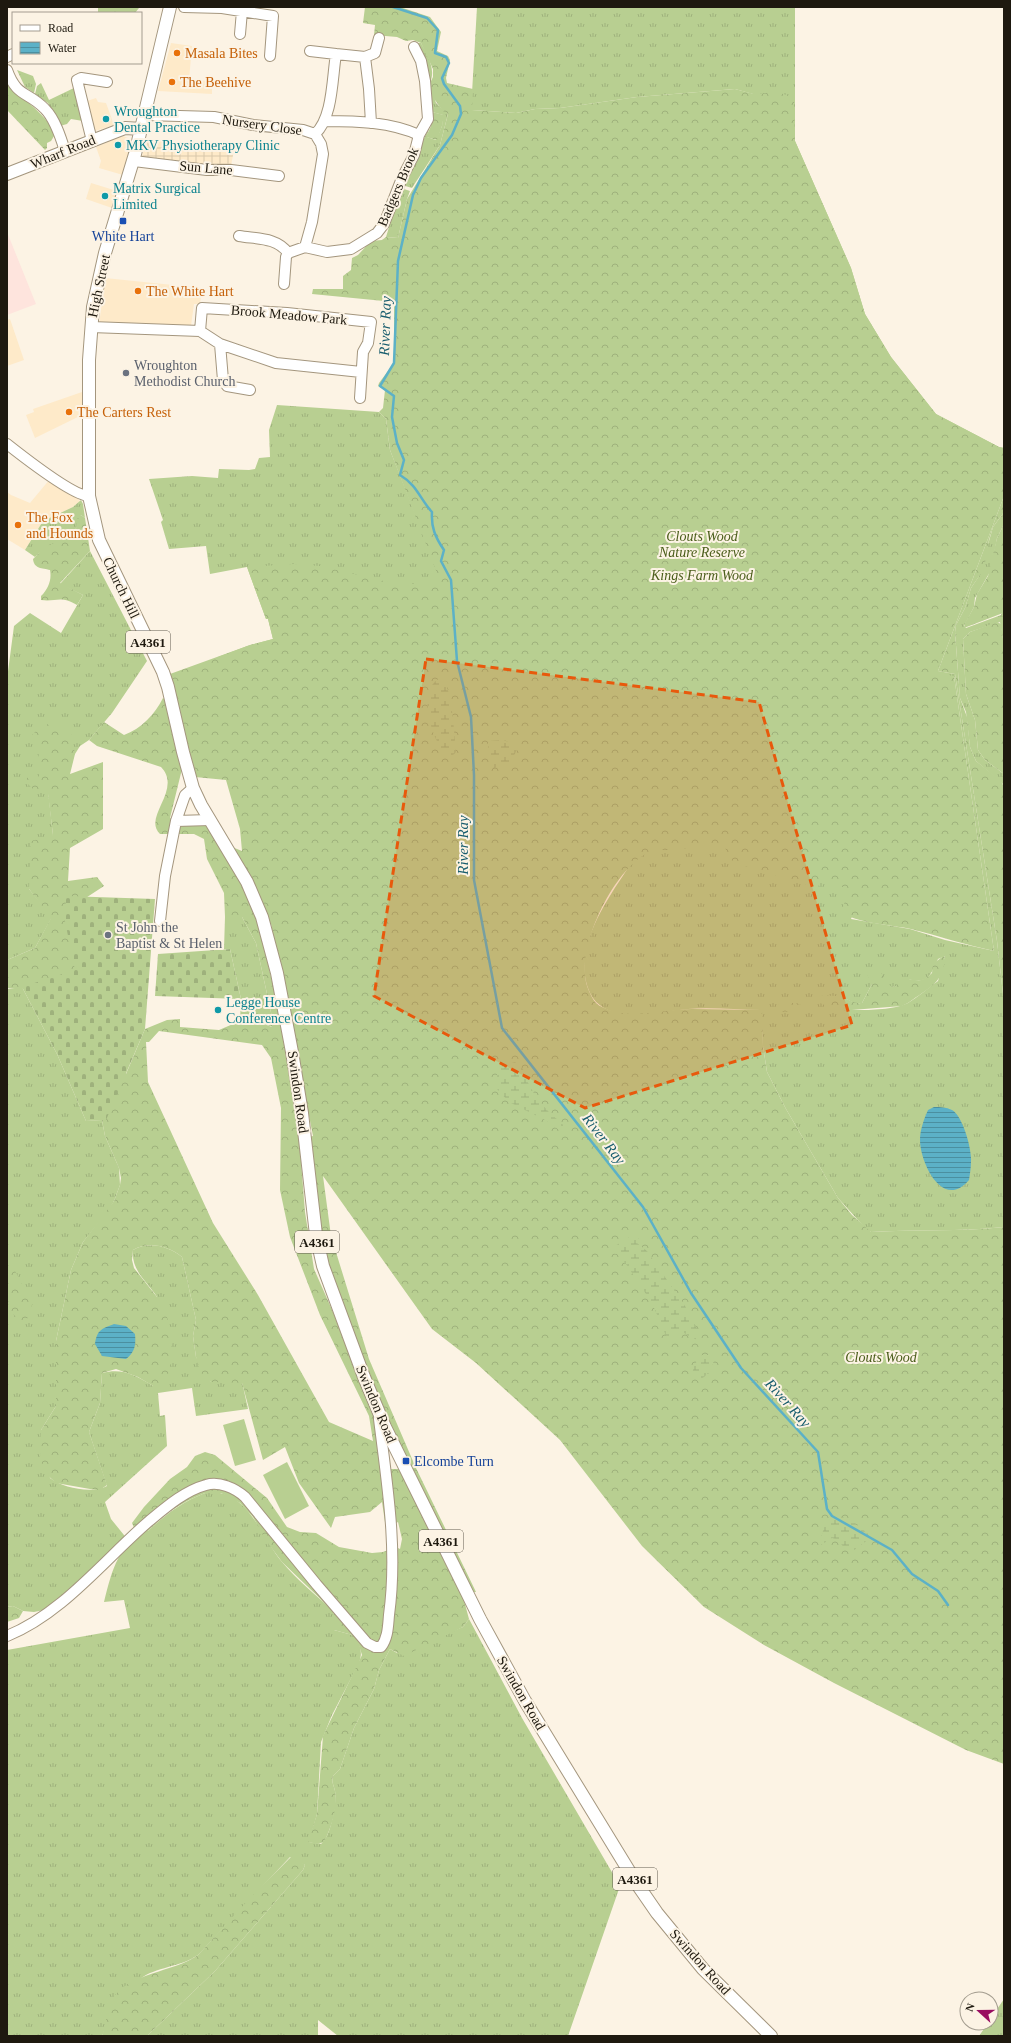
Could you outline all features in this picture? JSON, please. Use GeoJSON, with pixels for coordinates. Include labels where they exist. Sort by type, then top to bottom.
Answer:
{"type":"FeatureCollection","features":[{"type":"Feature","properties":{"kind":"main road","name":"High Street"},"geometry":{"type":"LineString","coordinates":[[89,498],[88,437],[91,327],[95,295],[105,253],[134,160],[170,7]]}},
{"type":"Feature","properties":{"kind":"main road","name":"Wharf Road"},"geometry":{"type":"LineString","coordinates":[[7,174],[127,127],[142,129]]}},
{"type":"Feature","properties":{"kind":"main road","name":"Church Hill"},"geometry":{"type":"LineString","coordinates":[[89,498],[101,545],[163,672],[193,788]]}},
{"type":"Feature","properties":{"kind":"main road","name":"Swindon Road"},"geometry":{"type":"LineString","coordinates":[[193,788],[201,805],[240,869],[255,897],[270,946],[297,1081],[316,1235],[326,1273],[378,1411],[460,1580],[510,1676],[638,1884],[657,1913],[703,1969],[771,2036]]}},
{"type":"Feature","properties":{"kind":"street"},"geometry":{"type":"LineString","coordinates":[[184,7],[222,8],[273,16],[270,56]]}},
{"type":"Feature","properties":{"kind":"street"},"geometry":{"type":"LineString","coordinates":[[240,34],[242,11]]}},
{"type":"Feature","properties":{"kind":"street"},"geometry":{"type":"LineString","coordinates":[[310,51],[365,57],[375,53],[378,38]]}},
{"type":"Feature","properties":{"kind":"street","name":"Badgers Brook"},"geometry":{"type":"LineString","coordinates":[[305,247],[327,252],[345,250],[357,246],[377,233],[388,214],[400,182],[414,155],[419,135],[428,119],[428,105],[423,70],[414,47]]}},
{"type":"Feature","properties":{"kind":"street"},"geometry":{"type":"LineString","coordinates":[[315,134],[325,121],[336,54]]}},
{"type":"Feature","properties":{"kind":"street"},"geometry":{"type":"LineString","coordinates":[[365,57],[371,123]]}},
{"type":"Feature","properties":{"kind":"street"},"geometry":{"type":"LineString","coordinates":[[7,70],[14,87],[50,114],[65,151]]}},
{"type":"Feature","properties":{"kind":"street"},"geometry":{"type":"LineString","coordinates":[[92,141],[76,81],[81,78],[107,82]]}},
{"type":"Feature","properties":{"kind":"street","name":"Nursery Close"},"geometry":{"type":"LineString","coordinates":[[145,115],[214,118],[253,125],[303,130],[315,134],[321,144],[323,154],[315,203],[305,247]]}},
{"type":"Feature","properties":{"kind":"street","name":"Badgers Brook"},"geometry":{"type":"LineString","coordinates":[[325,121],[371,123],[394,126],[419,135]]}},
{"type":"Feature","properties":{"kind":"street","name":"Sun Lane"},"geometry":{"type":"LineString","coordinates":[[134,160],[207,170],[231,170],[279,176]]}},
{"type":"Feature","properties":{"kind":"street"},"geometry":{"type":"LineString","coordinates":[[239,236],[272,241],[282,246],[288,253]]}},
{"type":"Feature","properties":{"kind":"street"},"geometry":{"type":"LineString","coordinates":[[284,284],[286,256],[288,253],[305,247]]}},
{"type":"Feature","properties":{"kind":"street","name":"Brook Meadow Park"},"geometry":{"type":"LineString","coordinates":[[200,331],[202,308],[294,314],[371,322],[368,343],[363,352],[360,398]]}},
{"type":"Feature","properties":{"kind":"street"},"geometry":{"type":"LineString","coordinates":[[91,327],[200,331],[220,344],[276,363],[362,372]]}},
{"type":"Feature","properties":{"kind":"street"},"geometry":{"type":"LineString","coordinates":[[220,344],[223,380],[227,386],[250,390]]}},
{"type":"Feature","properties":{"kind":"street"},"geometry":{"type":"LineString","coordinates":[[7,444],[74,491],[89,498]]}},
{"type":"Feature","properties":{"kind":"street"},"geometry":{"type":"LineString","coordinates":[[160,921],[165,876],[176,822],[185,795],[193,788]]}},
{"type":"Feature","properties":{"kind":"street"},"geometry":{"type":"LineString","coordinates":[[176,822],[210,820]]}},
{"type":"Feature","properties":{"kind":"street"},"geometry":{"type":"LineString","coordinates":[[7,1636],[32,1624],[54,1608],[165,1508],[186,1494],[213,1483],[232,1489],[245,1497],[367,1643],[375,1647],[381,1647],[386,1638],[391,1601],[393,1554],[378,1411]]}},
{"type":"Feature","properties":{"kind":"street"},"geometry":{"type":"LineString","coordinates":[[385,1467],[403,1462]]}},
{"type":"Feature","properties":{"kind":"highlighted area"},"geometry":{"type":"Polygon","coordinates":[[[426,659],[759,702],[852,1025],[585,1108],[374,996],[426,659]]]}},
{"type":"Feature","properties":{"kind":"shaded area"},"geometry":{"type":"Polygon","coordinates":[[[171,43],[192,46],[189,80],[212,81],[212,94],[158,91],[171,43]]]}},
{"type":"Feature","properties":{"kind":"shaded area"},"geometry":{"type":"Polygon","coordinates":[[[96,98],[98,102],[106,103],[114,125],[92,132],[84,102],[96,98]]]}},
{"type":"Feature","properties":{"kind":"shaded area"},"geometry":{"type":"Polygon","coordinates":[[[123,136],[128,138],[131,145],[123,175],[99,168],[101,161],[96,147],[123,136]]]}},
{"type":"Feature","properties":{"kind":"shaded area"},"geometry":{"type":"Polygon","coordinates":[[[146,138],[169,142],[235,145],[231,166],[211,164],[209,169],[142,157],[146,138]]]}},
{"type":"Feature","properties":{"kind":"shaded area"},"geometry":{"type":"Polygon","coordinates":[[[91,183],[117,191],[112,208],[86,199],[91,183]]]}},
{"type":"Feature","properties":{"kind":"shaded area"},"geometry":{"type":"Polygon","coordinates":[[[7,232],[36,304],[7,315],[7,232]]]}},
{"type":"Feature","properties":{"kind":"shaded area"},"geometry":{"type":"Polygon","coordinates":[[[105,278],[202,288],[200,304],[194,304],[191,326],[99,325],[105,278]]]}},
{"type":"Feature","properties":{"kind":"shaded area"},"geometry":{"type":"Polygon","coordinates":[[[10,319],[24,360],[7,366],[7,320],[10,319]]]}},
{"type":"Feature","properties":{"kind":"shaded area"},"geometry":{"type":"Polygon","coordinates":[[[82,392],[82,415],[35,438],[26,415],[34,412],[33,409],[82,392]]]}},
{"type":"Feature","properties":{"kind":"shaded area"},"geometry":{"type":"Polygon","coordinates":[[[50,479],[72,492],[80,501],[73,507],[43,521],[25,550],[7,539],[7,492],[30,503],[50,479]]]}},
{"type":"Feature","properties":{"kind":"green space"},"geometry":{"type":"Polygon","coordinates":[[[98,7],[139,8],[136,12],[98,12],[98,7]]]}},
{"type":"Feature","properties":{"kind":"green space","name":"Clouts Wood Nature Reserve"},"geometry":{"type":"Polygon","coordinates":[[[365,7],[400,7],[430,17],[441,32],[437,51],[448,56],[450,60],[446,78],[447,83],[473,89],[472,110],[516,113],[535,109],[560,108],[637,97],[735,89],[754,94],[778,92],[794,98],[795,141],[851,268],[865,314],[891,357],[936,414],[999,447],[1004,448],[1004,494],[936,673],[954,676],[994,951],[911,929],[855,919],[847,916],[841,912],[849,891],[822,874],[818,888],[741,865],[729,859],[725,847],[658,850],[652,851],[638,859],[624,873],[611,891],[591,934],[586,955],[585,975],[589,991],[597,1004],[613,1011],[635,1014],[680,1009],[762,1010],[763,1046],[767,1072],[786,1109],[838,1198],[852,1215],[871,1232],[1004,1227],[1004,1764],[966,1750],[834,1683],[764,1645],[704,1607],[642,1546],[560,1440],[476,1363],[432,1329],[323,1176],[331,1236],[369,1359],[416,1468],[476,1592],[471,1592],[385,1420],[328,1265],[320,1229],[309,1137],[313,1136],[271,924],[259,924],[278,1008],[299,1136],[305,1212],[314,1269],[333,1312],[356,1372],[384,1434],[389,1469],[401,1469],[462,1593],[469,1619],[463,1627],[404,1656],[390,1649],[379,1670],[374,1689],[354,1728],[340,1769],[332,1778],[336,1804],[329,1831],[324,1842],[318,1844],[308,1842],[317,1814],[323,1736],[362,1655],[356,1636],[334,1630],[334,1614],[332,1610],[282,1562],[265,1539],[253,1517],[240,1503],[221,1493],[205,1493],[189,1500],[167,1513],[148,1531],[135,1530],[132,1523],[144,1507],[170,1479],[187,1467],[195,1456],[205,1452],[215,1455],[267,1498],[287,1527],[300,1532],[316,1533],[339,1547],[372,1553],[383,1552],[396,1547],[400,1549],[402,1539],[398,1522],[386,1529],[382,1502],[370,1512],[335,1517],[331,1528],[299,1483],[285,1447],[263,1460],[242,1383],[211,1382],[201,1373],[196,1357],[193,1336],[196,1320],[182,1257],[177,1253],[152,1245],[139,1247],[133,1250],[132,1260],[134,1268],[157,1297],[166,1314],[173,1336],[170,1367],[165,1386],[153,1386],[138,1377],[116,1369],[102,1373],[100,1403],[89,1432],[107,1485],[100,1490],[56,1483],[44,1472],[40,1457],[41,1430],[56,1406],[56,1341],[71,1270],[83,1242],[114,1201],[121,1178],[119,1168],[105,1136],[91,1062],[55,990],[7,988],[7,960],[35,948],[51,918],[29,889],[31,841],[53,835],[48,794],[35,791],[25,781],[28,777],[38,778],[41,769],[36,765],[40,750],[33,744],[31,736],[40,727],[54,722],[71,733],[75,754],[70,774],[103,762],[103,829],[70,848],[68,881],[97,877],[104,886],[78,903],[126,1074],[145,1029],[167,1020],[180,1019],[180,1027],[219,1030],[240,1021],[256,1021],[272,1027],[272,1017],[256,943],[242,917],[225,917],[224,893],[207,859],[204,839],[194,834],[160,834],[156,827],[158,811],[166,794],[168,785],[167,776],[161,767],[97,746],[89,740],[104,722],[124,735],[136,729],[142,725],[156,710],[163,698],[168,702],[182,769],[170,818],[184,825],[208,826],[232,847],[242,851],[240,829],[226,780],[195,777],[170,674],[250,645],[273,639],[268,619],[266,619],[247,567],[294,564],[320,566],[392,583],[413,584],[440,581],[390,450],[386,419],[379,412],[383,408],[385,390],[378,386],[394,363],[394,302],[312,294],[313,289],[343,289],[343,276],[351,270],[352,258],[358,255],[371,241],[382,240],[386,237],[398,238],[407,199],[440,145],[448,114],[443,111],[432,96],[430,83],[433,77],[433,69],[421,43],[413,40],[406,41],[397,37],[374,35],[375,25],[363,23],[365,7]],[[159,1031],[149,1042],[146,1042],[148,1082],[213,1223],[258,1295],[329,1422],[373,1441],[369,1416],[320,1315],[290,1237],[280,1190],[281,1108],[271,1058],[262,1045],[159,1031]]]}},
{"type":"Feature","properties":{"kind":"green space","name":"Kings Farm Wood"},"geometry":{"type":"Polygon","coordinates":[[[477,7],[795,7],[795,141],[851,268],[865,314],[891,357],[936,414],[999,447],[1004,448],[1004,496],[938,671],[955,674],[997,941],[1004,1003],[1004,1227],[871,1232],[866,1229],[838,1198],[786,1109],[767,1072],[763,1046],[761,1010],[697,1008],[648,1014],[624,1014],[604,1008],[593,998],[585,977],[585,960],[588,943],[602,910],[630,865],[218,657],[250,645],[273,639],[268,619],[266,619],[247,567],[210,574],[206,546],[169,549],[161,522],[163,520],[149,479],[192,476],[218,478],[219,469],[255,469],[259,458],[270,457],[269,430],[277,405],[379,412],[386,419],[390,450],[440,577],[470,731],[753,94],[735,89],[637,97],[560,108],[535,109],[516,113],[471,110],[477,7]],[[954,676],[851,919],[910,929],[945,940],[994,951],[954,676]],[[945,956],[938,959],[933,970],[924,980],[914,981],[908,979],[895,987],[872,984],[862,1003],[856,1004],[844,998],[828,1005],[835,1008],[855,1010],[901,1006],[916,998],[938,981],[945,956]]]}},
{"type":"Feature","properties":{"kind":"green space"},"geometry":{"type":"Polygon","coordinates":[[[417,43],[421,43],[432,68],[432,78],[430,83],[436,103],[448,114],[440,145],[412,188],[402,185],[429,128],[427,137],[436,140],[442,126],[443,115],[432,112],[425,67],[417,43]]]}},
{"type":"Feature","properties":{"kind":"green space"},"geometry":{"type":"Polygon","coordinates":[[[17,70],[33,76],[36,84],[34,93],[25,87],[17,70]]]}},
{"type":"Feature","properties":{"kind":"green space"},"geometry":{"type":"Polygon","coordinates":[[[41,83],[49,100],[76,87],[83,121],[71,119],[67,124],[60,126],[48,103],[35,94],[37,86],[41,83]]]}},
{"type":"Feature","properties":{"kind":"green space"},"geometry":{"type":"Polygon","coordinates":[[[7,84],[48,122],[54,136],[51,141],[47,143],[47,148],[45,150],[7,110],[7,84]]]}},
{"type":"Feature","properties":{"kind":"green space"},"geometry":{"type":"Polygon","coordinates":[[[432,112],[444,115],[437,140],[426,137],[431,126],[432,112]]]}},
{"type":"Feature","properties":{"kind":"green space"},"geometry":{"type":"Polygon","coordinates":[[[401,188],[410,191],[398,238],[386,237],[401,188]]]}},
{"type":"Feature","properties":{"kind":"green space"},"geometry":{"type":"Polygon","coordinates":[[[1004,496],[1004,512],[993,527],[984,569],[971,588],[965,608],[956,625],[955,632],[960,698],[967,717],[970,747],[976,761],[1001,781],[1004,787],[1004,1003],[997,941],[955,674],[938,671],[1004,496]]]}},
{"type":"Feature","properties":{"kind":"green space"},"geometry":{"type":"Polygon","coordinates":[[[81,500],[85,518],[81,515],[77,527],[72,533],[45,549],[35,557],[25,550],[43,521],[73,507],[81,500]]]}},
{"type":"Feature","properties":{"kind":"green space"},"geometry":{"type":"Polygon","coordinates":[[[1004,512],[1004,524],[997,538],[991,570],[975,598],[974,607],[964,626],[966,628],[1001,615],[1004,607],[1004,646],[1000,622],[970,632],[963,639],[966,694],[975,720],[978,750],[985,760],[1004,774],[1004,787],[1003,784],[976,761],[970,747],[966,712],[960,698],[955,632],[956,625],[965,608],[971,588],[979,576],[993,527],[1004,512]]]}},
{"type":"Feature","properties":{"kind":"green space"},"geometry":{"type":"Polygon","coordinates":[[[81,515],[85,518],[90,551],[60,583],[83,595],[77,605],[66,600],[41,600],[41,596],[49,584],[50,570],[35,565],[33,559],[43,549],[72,533],[76,529],[77,519],[81,515]]]}},
{"type":"Feature","properties":{"kind":"green space"},"geometry":{"type":"Polygon","coordinates":[[[1004,524],[1003,613],[964,628],[965,623],[974,607],[977,594],[988,576],[997,538],[1004,524]]]}},
{"type":"Feature","properties":{"kind":"green space"},"geometry":{"type":"Polygon","coordinates":[[[90,551],[147,661],[112,713],[89,740],[80,746],[75,754],[47,782],[53,835],[29,889],[52,917],[35,948],[7,960],[7,679],[14,626],[30,613],[61,633],[83,595],[60,584],[90,551]]]}},
{"type":"Feature","properties":{"kind":"green space"},"geometry":{"type":"Polygon","coordinates":[[[997,622],[1001,624],[1004,646],[1004,774],[985,760],[978,750],[975,720],[966,694],[963,639],[970,632],[997,622]]]}},
{"type":"Feature","properties":{"kind":"green space"},"geometry":{"type":"Polygon","coordinates":[[[441,678],[448,691],[452,712],[456,752],[451,757],[445,753],[433,733],[428,706],[428,694],[433,684],[441,678]]]}},
{"type":"Feature","properties":{"kind":"green space"},"geometry":{"type":"Polygon","coordinates":[[[502,740],[514,743],[517,750],[510,762],[494,768],[489,758],[488,743],[489,741],[502,740]]]}},
{"type":"Feature","properties":{"kind":"green space"},"geometry":{"type":"Polygon","coordinates":[[[66,896],[155,899],[145,1029],[106,1120],[86,1121],[57,1054],[22,987],[75,970],[65,921],[66,896]]]}},
{"type":"Feature","properties":{"kind":"green space"},"geometry":{"type":"Polygon","coordinates":[[[225,917],[242,917],[256,943],[273,1027],[256,1021],[240,1021],[241,999],[230,949],[224,949],[225,917]]]}},
{"type":"Feature","properties":{"kind":"green space"},"geometry":{"type":"Polygon","coordinates":[[[944,948],[945,959],[943,968],[941,975],[936,982],[924,992],[902,1006],[839,1011],[820,1003],[820,996],[829,995],[862,1003],[872,984],[867,974],[874,970],[880,971],[888,985],[895,987],[901,978],[918,980],[924,979],[932,973],[933,964],[942,957],[944,948]]]}},
{"type":"Feature","properties":{"kind":"green space"},"geometry":{"type":"Polygon","coordinates":[[[230,949],[241,999],[155,996],[158,954],[230,949]]]}},
{"type":"Feature","properties":{"kind":"green space"},"geometry":{"type":"Polygon","coordinates":[[[22,987],[57,1054],[86,1121],[102,1120],[105,1136],[119,1168],[120,1185],[114,1201],[108,1211],[83,1242],[71,1270],[56,1341],[56,1406],[41,1430],[50,1478],[62,1485],[78,1489],[94,1490],[107,1486],[89,1432],[100,1403],[102,1373],[116,1371],[123,1372],[153,1386],[157,1297],[140,1275],[134,1264],[133,1250],[139,1247],[152,1245],[158,1246],[171,1250],[182,1257],[196,1320],[193,1336],[196,1357],[211,1382],[242,1382],[248,1409],[196,1416],[192,1388],[158,1393],[160,1416],[165,1415],[167,1446],[105,1502],[111,1519],[128,1540],[54,1608],[34,1612],[23,1611],[13,1606],[7,1607],[7,989],[22,987]]]}},
{"type":"Feature","properties":{"kind":"green space"},"geometry":{"type":"Polygon","coordinates":[[[787,1002],[804,1005],[803,1011],[777,1012],[776,1009],[778,1005],[787,1002]]]}},
{"type":"Feature","properties":{"kind":"green space"},"geometry":{"type":"Polygon","coordinates":[[[515,1062],[523,1069],[531,1088],[544,1107],[562,1123],[562,1132],[545,1120],[509,1102],[497,1089],[497,1071],[504,1065],[515,1062]]]}},
{"type":"Feature","properties":{"kind":"green space"},"geometry":{"type":"Polygon","coordinates":[[[636,1231],[640,1234],[637,1243],[647,1251],[685,1306],[700,1334],[701,1337],[699,1340],[677,1330],[670,1340],[667,1338],[652,1303],[620,1255],[613,1253],[613,1247],[627,1239],[636,1231]]]}},
{"type":"Feature","properties":{"kind":"green space"},"geometry":{"type":"Polygon","coordinates":[[[7,1255],[32,1304],[30,1316],[22,1323],[12,1313],[7,1299],[7,1255]]]}},
{"type":"Feature","properties":{"kind":"green space"},"geometry":{"type":"Polygon","coordinates":[[[702,1355],[709,1355],[714,1360],[708,1372],[698,1381],[693,1375],[693,1371],[695,1364],[702,1355]]]}},
{"type":"Feature","properties":{"kind":"green space"},"geometry":{"type":"Polygon","coordinates":[[[244,1419],[256,1460],[235,1466],[223,1425],[244,1419]]]}},
{"type":"Feature","properties":{"kind":"green space"},"geometry":{"type":"Polygon","coordinates":[[[287,1462],[309,1506],[285,1519],[263,1475],[287,1462]]]}},
{"type":"Feature","properties":{"kind":"green space"},"geometry":{"type":"Polygon","coordinates":[[[205,1493],[220,1493],[231,1497],[240,1503],[256,1522],[282,1562],[300,1581],[332,1610],[334,1614],[334,1630],[356,1636],[360,1646],[361,1656],[359,1663],[332,1715],[321,1742],[317,1814],[309,1842],[321,1844],[328,1834],[335,1803],[335,1791],[332,1780],[333,1776],[340,1769],[354,1728],[374,1689],[379,1670],[390,1649],[397,1653],[463,1627],[469,1619],[522,1718],[620,1886],[568,2036],[338,2036],[318,2020],[318,2036],[147,2036],[215,1971],[303,1870],[305,1865],[290,1857],[198,1955],[184,1962],[153,1972],[140,1979],[119,2006],[102,2036],[7,2036],[7,1650],[130,1628],[124,1600],[104,1602],[113,1571],[120,1555],[140,1530],[148,1531],[175,1509],[189,1500],[205,1493]]]}},
{"type":"Feature","properties":{"kind":"green space"},"geometry":{"type":"Polygon","coordinates":[[[838,1515],[860,1527],[869,1539],[853,1551],[845,1549],[838,1540],[832,1538],[821,1545],[819,1544],[827,1518],[838,1515]]]}},
{"type":"Feature","properties":{"kind":"green space"},"geometry":{"type":"Polygon","coordinates":[[[13,1606],[23,1611],[19,1618],[7,1622],[7,1607],[13,1606]]]}},
{"type":"Feature","properties":{"kind":"green space"},"geometry":{"type":"Polygon","coordinates":[[[293,1855],[305,1865],[303,1870],[215,1971],[147,2036],[102,2036],[110,2004],[119,1991],[139,1978],[188,1961],[198,1955],[251,1897],[293,1855]]]}},
{"type":"Feature","properties":{"kind":"green space"},"geometry":{"type":"Polygon","coordinates":[[[1004,1999],[1003,2036],[979,2036],[982,2031],[999,2031],[999,2006],[1004,1999]]]}},
{"type":"Feature","properties":{"kind":"water"},"geometry":{"type":"Polygon","coordinates":[[[934,1107],[945,1108],[956,1113],[966,1134],[971,1156],[969,1180],[959,1188],[950,1190],[942,1187],[929,1171],[924,1160],[921,1150],[921,1132],[928,1110],[934,1107]]]}},
{"type":"Feature","properties":{"kind":"water"},"geometry":{"type":"Polygon","coordinates":[[[114,1324],[126,1326],[135,1334],[134,1348],[126,1359],[102,1356],[95,1344],[98,1333],[106,1327],[114,1324]]]}},
{"type":"Feature","properties":{"kind":"waterway","name":"River Ray"},"geometry":{"type":"LineString","coordinates":[[393,7],[427,18],[438,30],[435,53],[446,57],[449,63],[442,78],[444,84],[460,106],[461,114],[452,135],[421,178],[413,195],[398,261],[394,363],[380,386],[394,396],[392,417],[397,443],[404,460],[400,475],[411,483],[432,512],[434,532],[444,550],[441,561],[451,580],[457,661],[471,717],[474,775],[474,880],[502,1028],[643,1207],[691,1293],[741,1368],[818,1452],[827,1509],[832,1516],[892,1550],[912,1574],[938,1591],[948,1605]]}},
{"type":"Feature","properties":{"kind":"place","name":"Masala Bites"},"geometry":{"type":"Point","coordinates":[177,53]}},
{"type":"Feature","properties":{"kind":"place","name":"The Beehive"},"geometry":{"type":"Point","coordinates":[172,82]}},
{"type":"Feature","properties":{"kind":"place","name":"Wroughton Dental Practice"},"geometry":{"type":"Point","coordinates":[106,119]}},
{"type":"Feature","properties":{"kind":"place","name":"MKV Physiotherapy Clinic"},"geometry":{"type":"Point","coordinates":[118,145]}},
{"type":"Feature","properties":{"kind":"place","name":"Matrix Surgical Limited"},"geometry":{"type":"Point","coordinates":[105,196]}},
{"type":"Feature","properties":{"kind":"place","name":"White Hart"},"geometry":{"type":"Point","coordinates":[123,221]}},
{"type":"Feature","properties":{"kind":"place","name":"The White Hart"},"geometry":{"type":"Point","coordinates":[138,291]}},
{"type":"Feature","properties":{"kind":"place","name":"Wroughton Methodist Church"},"geometry":{"type":"Point","coordinates":[126,373]}},
{"type":"Feature","properties":{"kind":"place","name":"The Carters Rest"},"geometry":{"type":"Point","coordinates":[69,412]}},
{"type":"Feature","properties":{"kind":"place","name":"The Fox and Hounds"},"geometry":{"type":"Point","coordinates":[18,525]}},
{"type":"Feature","properties":{"kind":"place","name":"St John the Baptist & St Helen"},"geometry":{"type":"Point","coordinates":[108,935]}},
{"type":"Feature","properties":{"kind":"place","name":"Legge House Conference Centre"},"geometry":{"type":"Point","coordinates":[218,1010]}},
{"type":"Feature","properties":{"kind":"place","name":"Elcombe Turn"},"geometry":{"type":"Point","coordinates":[406,1461]}},
{"type":"Feature","properties":{"kind":"park label","name":"Clouts Wood"},"geometry":{"type":"Point","coordinates":[881,1357]}}]}
